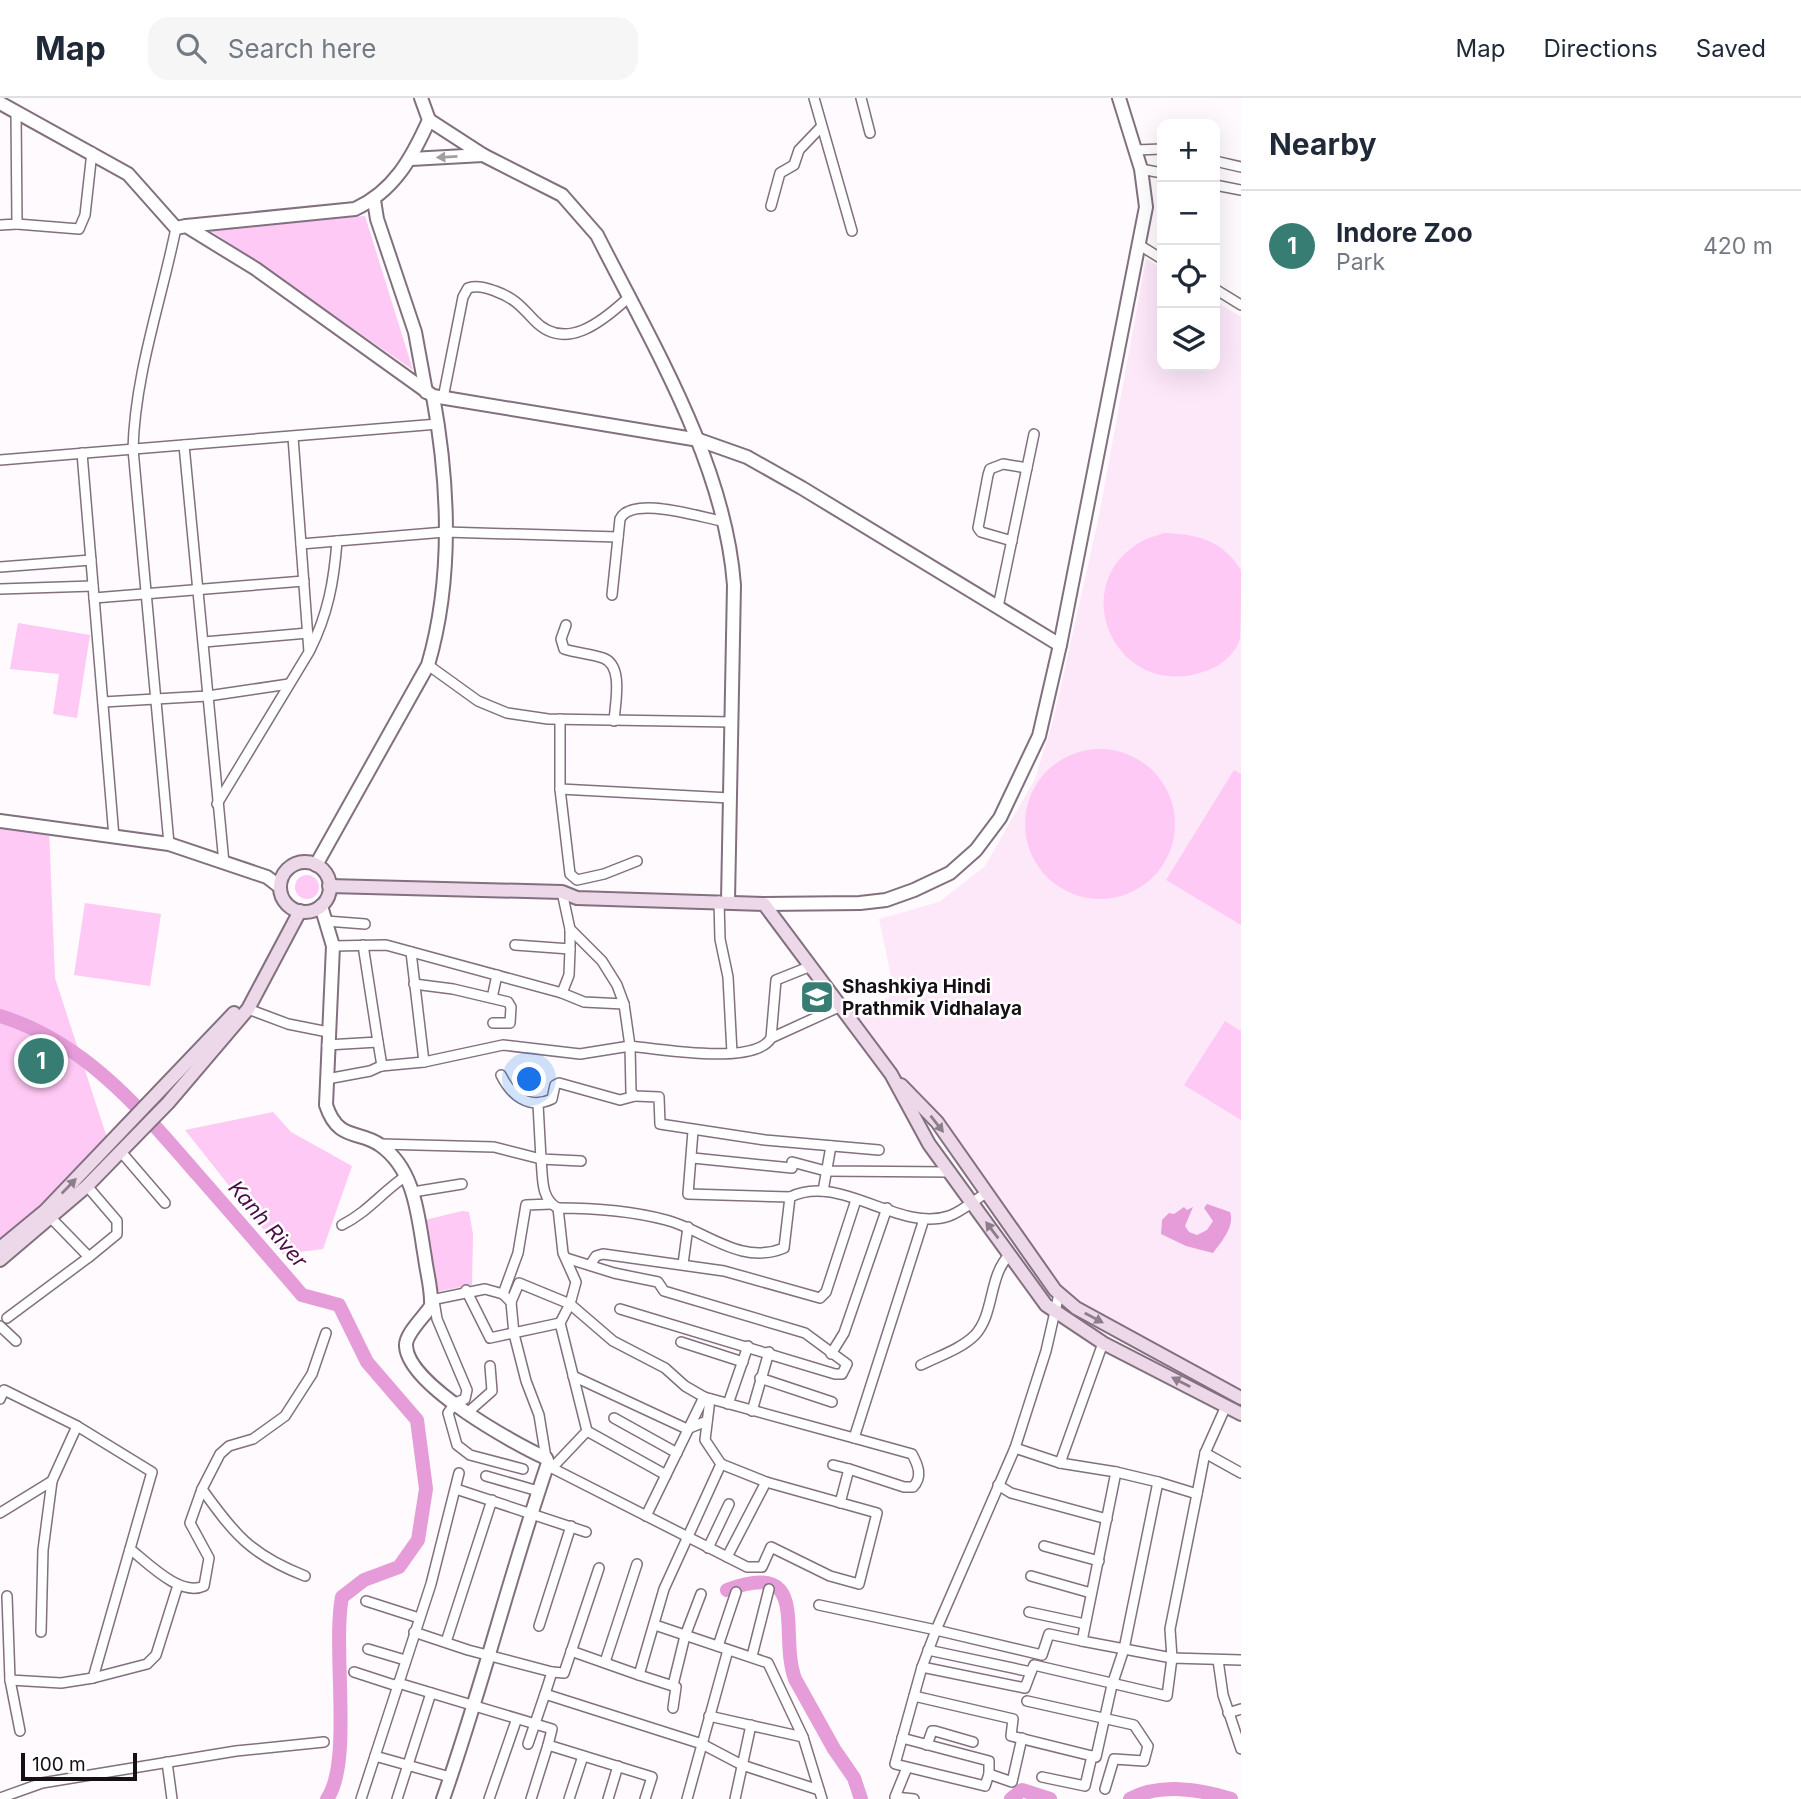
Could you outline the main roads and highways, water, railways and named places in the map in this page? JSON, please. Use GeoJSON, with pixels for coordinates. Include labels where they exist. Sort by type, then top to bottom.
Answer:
{"type":"FeatureCollection","features":[{"type":"Feature","properties":{"kind":"main road"},"geometry":{"type":"LineString","coordinates":[[294,865],[316,865],[325,872],[330,886],[327,898],[321,906],[312,911],[298,910],[286,903],[280,887],[283,876],[294,865]]}},
{"type":"Feature","properties":{"kind":"main road"},"geometry":{"type":"LineString","coordinates":[[330,886],[562,892],[577,898],[764,904],[891,1074],[937,1122],[1059,1294],[1076,1308],[1241,1398]]}},
{"type":"Feature","properties":{"kind":"main road"},"geometry":{"type":"LineString","coordinates":[[0,1260],[52,1219],[122,1153],[168,1103],[248,1009],[298,910]]}},
{"type":"Feature","properties":{"kind":"main road"},"geometry":{"type":"LineString","coordinates":[[0,1248],[45,1210],[240,1006],[298,910]]}},
{"type":"Feature","properties":{"kind":"main road"},"geometry":{"type":"LineString","coordinates":[[891,1074],[929,1144],[1049,1309],[1103,1343],[1241,1414]]}},
{"type":"Feature","properties":{"kind":"waterway","name":"Kanh River"},"geometry":{"type":"LineString","coordinates":[[0,1016],[59,1043],[85,1061],[132,1103],[302,1295],[339,1305],[367,1362],[417,1420],[426,1489],[418,1540],[399,1567],[364,1580],[342,1597],[339,1646],[341,1733],[335,1782],[327,1799]]}},
{"type":"Feature","properties":{"kind":"waterway"},"geometry":{"type":"LineString","coordinates":[[727,1590],[754,1583],[771,1584],[781,1592],[786,1605],[795,1679],[834,1749],[854,1778],[861,1799]]}},
{"type":"Feature","properties":{"kind":"waterway"},"geometry":{"type":"LineString","coordinates":[[1130,1799],[1167,1789],[1231,1799]]}},
{"type":"Feature","properties":{"kind":"waterway"},"geometry":{"type":"LineString","coordinates":[[1011,1799],[1022,1790],[1050,1799]]}},
{"type":"Feature","properties":{"kind":"place","name":"Shashkiya Hindi Prathmik Vidhalaya"},"geometry":{"type":"Point","coordinates":[817,997]}},
{"type":"Feature","properties":{"kind":"place","name":"Indore Zoo"},"geometry":{"type":"Point","coordinates":[41,1061]}}]}
